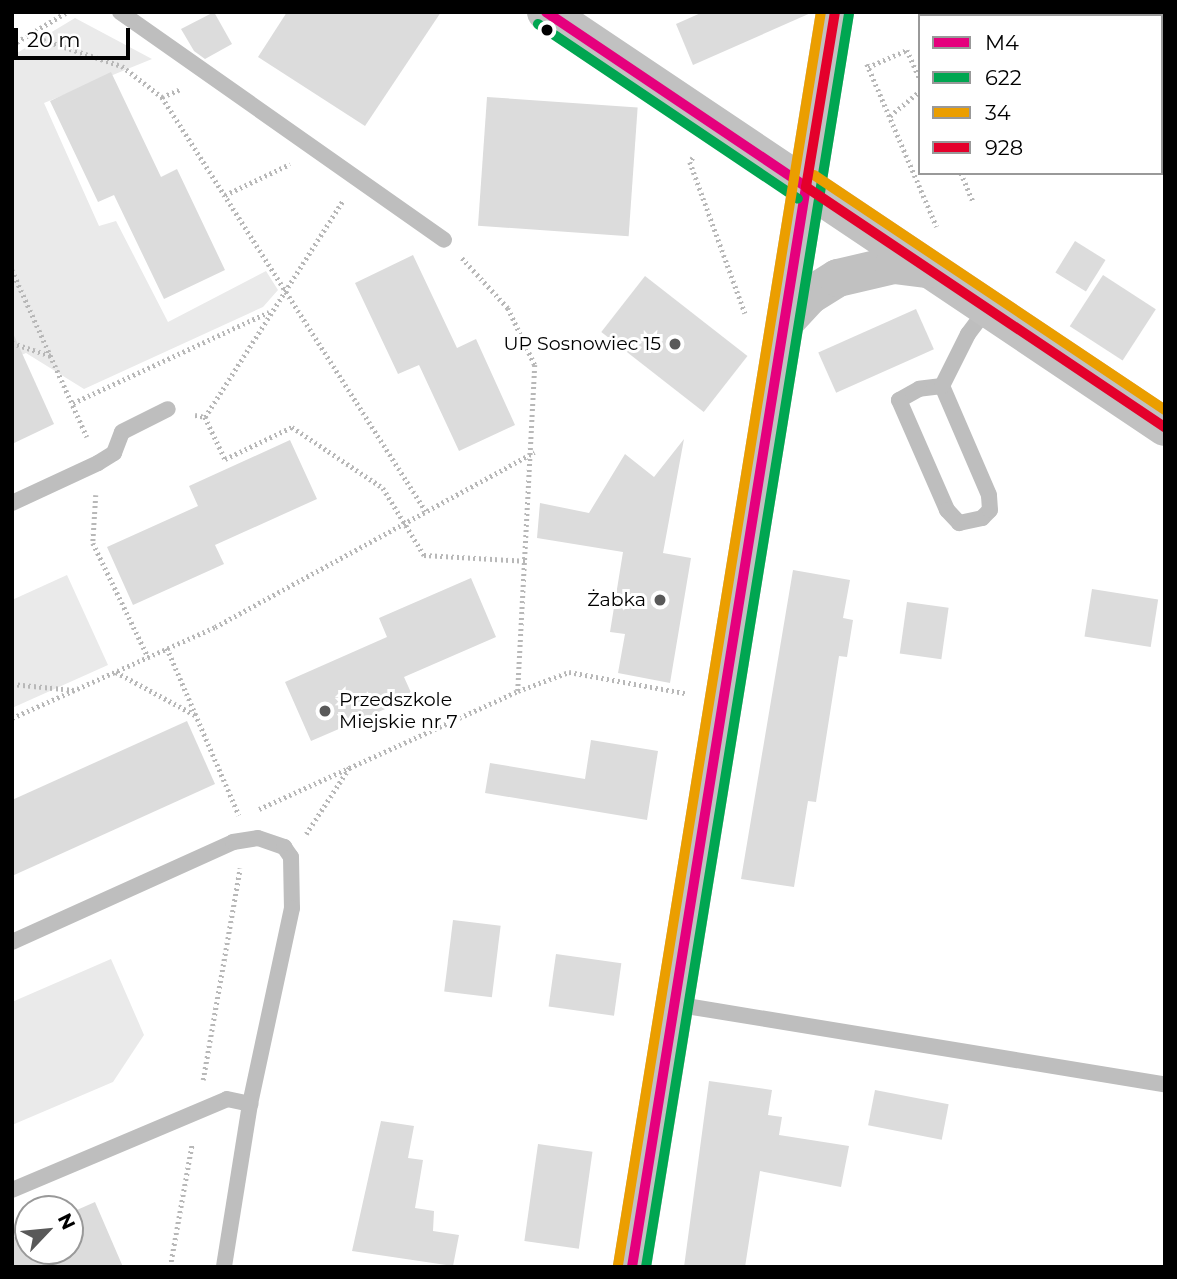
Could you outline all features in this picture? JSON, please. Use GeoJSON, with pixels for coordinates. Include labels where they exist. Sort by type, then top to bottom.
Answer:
{"type":"FeatureCollection","features":[{"type":"Feature","properties":{"kind":"street"},"geometry":{"type":"LineString","coordinates":[[546,12],[806,187],[935,255],[988,307],[1165,427]]}},
{"type":"Feature","properties":{"kind":"street"},"geometry":{"type":"LineString","coordinates":[[632,1267],[835,12]]}},
{"type":"Feature","properties":{"kind":"street"},"geometry":{"type":"LineString","coordinates":[[785,322],[809,296],[849,274],[935,255]]}},
{"type":"Feature","properties":{"kind":"lane"},"geometry":{"type":"LineString","coordinates":[[120,12],[444,240]]}},
{"type":"Feature","properties":{"kind":"lane"},"geometry":{"type":"LineString","coordinates":[[943,386],[919,389],[899,400],[947,510],[960,523],[982,518],[990,510],[989,495],[943,386],[968,334],[988,307]]}},
{"type":"Feature","properties":{"kind":"lane"},"geometry":{"type":"LineString","coordinates":[[12,503],[106,458],[114,453],[122,432],[168,409]]}},
{"type":"Feature","properties":{"kind":"lane"},"geometry":{"type":"LineString","coordinates":[[12,943],[233,842],[258,838],[284,847],[291,857],[292,908],[250,1104],[224,1267]]}},
{"type":"Feature","properties":{"kind":"lane"},"geometry":{"type":"LineString","coordinates":[[674,1004],[1165,1084]]}},
{"type":"Feature","properties":{"kind":"lane"},"geometry":{"type":"LineString","coordinates":[[12,1190],[227,1099],[250,1104]]}},
{"type":"Feature","properties":{"kind":"path"},"geometry":{"type":"LineString","coordinates":[[12,45],[67,12]]}},
{"type":"Feature","properties":{"kind":"path"},"geometry":{"type":"LineString","coordinates":[[29,35],[122,66],[162,97],[426,511]]}},
{"type":"Feature","properties":{"kind":"path"},"geometry":{"type":"LineString","coordinates":[[869,67],[907,50],[918,75]]}},
{"type":"Feature","properties":{"kind":"path"},"geometry":{"type":"LineString","coordinates":[[918,93],[890,116],[913,170],[935,255]]}},
{"type":"Feature","properties":{"kind":"path"},"geometry":{"type":"LineString","coordinates":[[225,195],[318,150]]}},
{"type":"Feature","properties":{"kind":"path"},"geometry":{"type":"LineString","coordinates":[[690,162],[747,319]]}},
{"type":"Feature","properties":{"kind":"path"},"geometry":{"type":"LineString","coordinates":[[913,170],[918,169]]}},
{"type":"Feature","properties":{"kind":"path"},"geometry":{"type":"LineString","coordinates":[[962,175],[973,201]]}},
{"type":"Feature","properties":{"kind":"path"},"geometry":{"type":"LineString","coordinates":[[205,417],[356,178]]}},
{"type":"Feature","properties":{"kind":"path"},"geometry":{"type":"LineString","coordinates":[[444,240],[508,308],[535,365],[534,452],[518,691]]}},
{"type":"Feature","properties":{"kind":"path"},"geometry":{"type":"LineString","coordinates":[[72,403],[271,311]]}},
{"type":"Feature","properties":{"kind":"path"},"geometry":{"type":"LineString","coordinates":[[12,343],[51,356]]}},
{"type":"Feature","properties":{"kind":"path"},"geometry":{"type":"LineString","coordinates":[[168,409],[205,417]]}},
{"type":"Feature","properties":{"kind":"path"},"geometry":{"type":"LineString","coordinates":[[205,417],[225,459],[292,427],[383,488],[407,522],[424,555],[527,561]]}},
{"type":"Feature","properties":{"kind":"path"},"geometry":{"type":"LineString","coordinates":[[12,718],[215,628],[534,452]]}},
{"type":"Feature","properties":{"kind":"path"},"geometry":{"type":"LineString","coordinates":[[167,648],[240,817]]}},
{"type":"Feature","properties":{"kind":"path"},"geometry":{"type":"LineString","coordinates":[[116,672],[197,716]]}},
{"type":"Feature","properties":{"kind":"path"},"geometry":{"type":"LineString","coordinates":[[291,857],[350,767],[518,691],[569,672],[693,694]]}},
{"type":"Feature","properties":{"kind":"path"},"geometry":{"type":"LineString","coordinates":[[12,684],[76,690]]}},
{"type":"Feature","properties":{"kind":"path"},"geometry":{"type":"LineString","coordinates":[[170,1267],[240,865],[233,842]]}},
{"type":"Feature","properties":{"kind":"shaded area"},"geometry":{"type":"Polygon","coordinates":[[[75,18],[152,59],[44,103],[99,226],[116,221],[168,322],[266,271],[278,290],[263,307],[84,389],[26,353],[12,359],[12,56],[75,18]]]}},
{"type":"Feature","properties":{"kind":"shaded area"},"geometry":{"type":"Polygon","coordinates":[[[67,575],[108,665],[12,708],[12,600],[67,575]]]}},
{"type":"Feature","properties":{"kind":"shaded area"},"geometry":{"type":"Polygon","coordinates":[[[111,959],[144,1035],[113,1082],[12,1125],[12,1002],[111,959]]]}},
{"type":"Feature","properties":{"kind":"building"},"geometry":{"type":"Polygon","coordinates":[[[214,12],[232,44],[205,59],[194,51],[181,29],[214,12]]]}},
{"type":"Feature","properties":{"kind":"building"},"geometry":{"type":"Polygon","coordinates":[[[287,12],[441,12],[365,126],[258,57],[287,12]]]}},
{"type":"Feature","properties":{"kind":"building"},"geometry":{"type":"Polygon","coordinates":[[[703,12],[813,12],[693,65],[676,24],[703,12]]]}},
{"type":"Feature","properties":{"kind":"building"},"geometry":{"type":"Polygon","coordinates":[[[111,72],[161,177],[177,169],[225,270],[164,299],[114,195],[98,202],[50,101],[111,72]]]}},
{"type":"Feature","properties":{"kind":"building"},"geometry":{"type":"Polygon","coordinates":[[[487,97],[638,108],[629,236],[478,226],[487,97]]]}},
{"type":"Feature","properties":{"kind":"building"},"geometry":{"type":"Polygon","coordinates":[[[1075,241],[1106,260],[1086,291],[1055,272],[1075,241]]]}},
{"type":"Feature","properties":{"kind":"building"},"geometry":{"type":"Polygon","coordinates":[[[413,255],[457,348],[476,339],[515,425],[459,451],[419,365],[398,374],[355,283],[413,255]]]}},
{"type":"Feature","properties":{"kind":"building"},"geometry":{"type":"Polygon","coordinates":[[[1103,275],[1156,309],[1123,360],[1070,326],[1103,275]]]}},
{"type":"Feature","properties":{"kind":"building","name":"UP Sosnowiec 15"},"geometry":{"type":"Polygon","coordinates":[[[645,276],[747,356],[704,412],[601,332],[645,276]]]}},
{"type":"Feature","properties":{"kind":"building"},"geometry":{"type":"Polygon","coordinates":[[[916,309],[934,349],[836,393],[818,353],[916,309]]]}},
{"type":"Feature","properties":{"kind":"building"},"geometry":{"type":"Polygon","coordinates":[[[12,331],[54,424],[12,444],[12,331]]]}},
{"type":"Feature","properties":{"kind":"building"},"geometry":{"type":"Polygon","coordinates":[[[684,439],[663,553],[691,558],[670,683],[618,673],[625,634],[610,632],[623,552],[537,538],[540,503],[589,513],[625,454],[654,477],[684,439]]]}},
{"type":"Feature","properties":{"kind":"building"},"geometry":{"type":"Polygon","coordinates":[[[290,440],[317,499],[215,545],[224,564],[133,605],[107,547],[198,506],[189,486],[290,440]]]}},
{"type":"Feature","properties":{"kind":"building"},"geometry":{"type":"Polygon","coordinates":[[[793,570],[850,580],[843,618],[853,620],[847,657],[839,656],[816,802],[808,801],[794,887],[741,879],[793,570]]]}},
{"type":"Feature","properties":{"kind":"building"},"geometry":{"type":"Polygon","coordinates":[[[471,578],[496,637],[404,677],[413,697],[311,741],[285,682],[387,637],[379,618],[471,578]]]}},
{"type":"Feature","properties":{"kind":"building"},"geometry":{"type":"Polygon","coordinates":[[[1092,589],[1158,599],[1151,647],[1084,636],[1092,589]]]}},
{"type":"Feature","properties":{"kind":"building"},"geometry":{"type":"Polygon","coordinates":[[[907,602],[949,608],[941,659],[900,653],[907,602]]]}},
{"type":"Feature","properties":{"kind":"building"},"geometry":{"type":"Polygon","coordinates":[[[187,721],[215,784],[12,876],[12,800],[187,721]]]}},
{"type":"Feature","properties":{"kind":"building"},"geometry":{"type":"Polygon","coordinates":[[[591,740],[658,751],[647,820],[485,793],[490,763],[585,779],[591,740]]]}},
{"type":"Feature","properties":{"kind":"building"},"geometry":{"type":"Polygon","coordinates":[[[453,920],[501,926],[492,997],[444,991],[453,920]]]}},
{"type":"Feature","properties":{"kind":"building"},"geometry":{"type":"Polygon","coordinates":[[[556,954],[621,963],[614,1016],[549,1006],[556,954]]]}},
{"type":"Feature","properties":{"kind":"building"},"geometry":{"type":"Polygon","coordinates":[[[709,1081],[772,1090],[768,1115],[782,1117],[779,1135],[849,1146],[841,1187],[760,1171],[745,1267],[684,1267],[709,1081]]]}},
{"type":"Feature","properties":{"kind":"building"},"geometry":{"type":"Polygon","coordinates":[[[875,1090],[949,1104],[942,1140],[868,1125],[875,1090]]]}},
{"type":"Feature","properties":{"kind":"building"},"geometry":{"type":"Polygon","coordinates":[[[381,1121],[414,1126],[408,1158],[423,1160],[415,1208],[434,1211],[433,1231],[459,1235],[453,1266],[352,1251],[381,1121]]]}},
{"type":"Feature","properties":{"kind":"building"},"geometry":{"type":"Polygon","coordinates":[[[538,1144],[592,1152],[579,1249],[524,1241],[538,1144]]]}},
{"type":"Feature","properties":{"kind":"building"},"geometry":{"type":"Polygon","coordinates":[[[95,1202],[123,1267],[12,1267],[14,1237],[14,1265],[84,1265],[84,1207],[95,1202]]]}},
{"type":"Feature","properties":{"kind":"transit line","name":"M4"},"geometry":{"type":"LineString","coordinates":[[546,12],[806,187]]}},
{"type":"Feature","properties":{"kind":"transit line","name":"34"},"geometry":{"type":"LineString","coordinates":[[618,1265],[821,12]]}},
{"type":"Feature","properties":{"kind":"transit line","name":"928"},"geometry":{"type":"LineString","coordinates":[[806,187],[835,12]]}},
{"type":"Feature","properties":{"kind":"transit line","name":"622"},"geometry":{"type":"LineString","coordinates":[[646,1267],[849,14]]}},
{"type":"Feature","properties":{"kind":"transit line","name":"622"},"geometry":{"type":"LineString","coordinates":[[538,24],[798,199]]}},
{"type":"Feature","properties":{"kind":"transit line","name":"34"},"geometry":{"type":"LineString","coordinates":[[814,175],[1165,410]]}},
{"type":"Feature","properties":{"kind":"transit line","name":"M4"},"geometry":{"type":"LineString","coordinates":[[632,1267],[806,187]]}},
{"type":"Feature","properties":{"kind":"transit line","name":"928"},"geometry":{"type":"LineString","coordinates":[[806,187],[1165,427]]}},
{"type":"Feature","properties":{"kind":"place","name":"UP Sosnowiec 15"},"geometry":{"type":"Point","coordinates":[675,344]}},
{"type":"Feature","properties":{"kind":"place","name":"Żabka"},"geometry":{"type":"Point","coordinates":[660,600]}},
{"type":"Feature","properties":{"kind":"place","name":"Przedszkole Miejskie nr 7"},"geometry":{"type":"Point","coordinates":[325,711]}}]}
